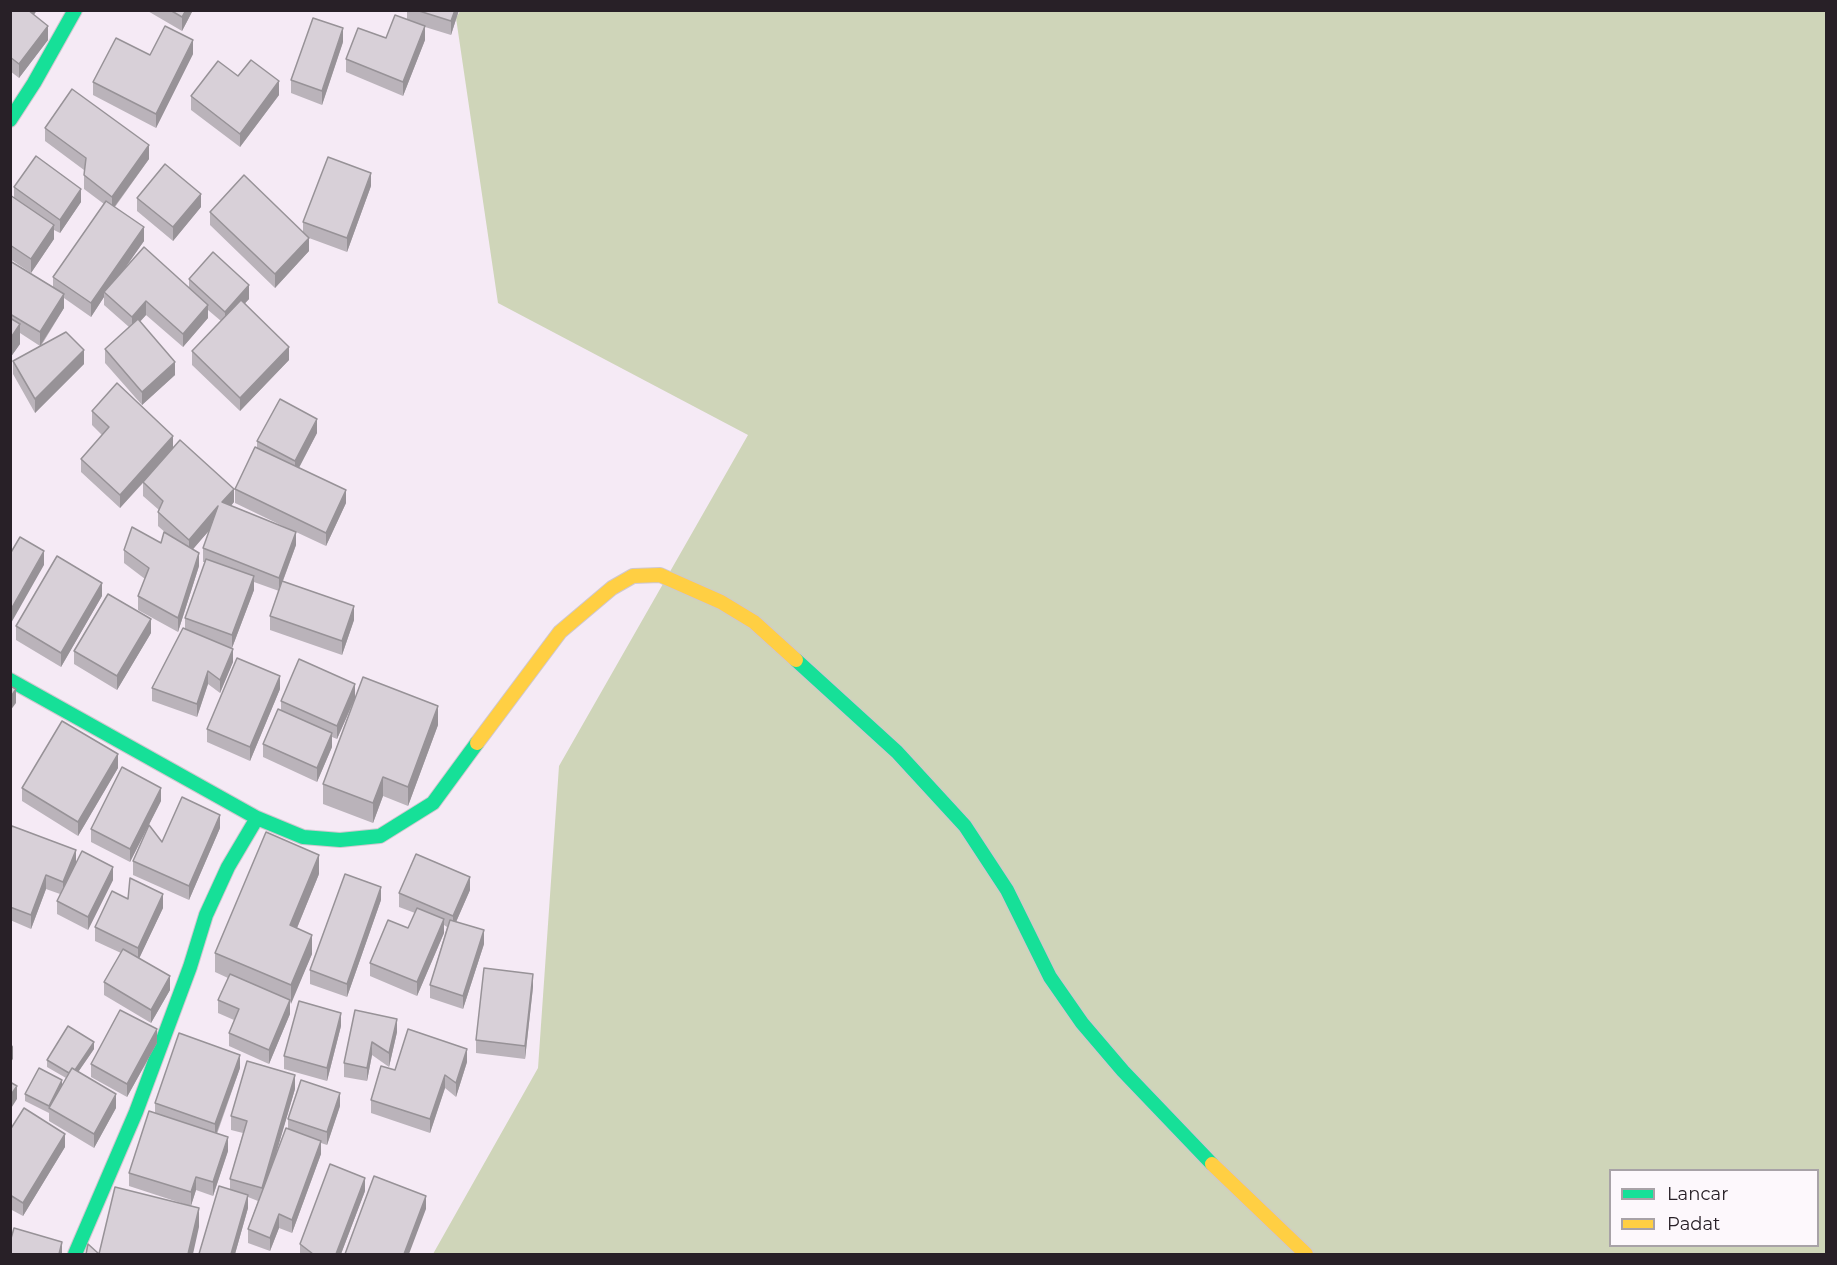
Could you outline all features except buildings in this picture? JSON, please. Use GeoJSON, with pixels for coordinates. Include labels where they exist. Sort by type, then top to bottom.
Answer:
{"type":"FeatureCollection","features":[{"type":"Feature","properties":{"kind":"street"},"geometry":{"type":"LineString","coordinates":[[10,120],[34,83],[75,10]]}},
{"type":"Feature","properties":{"kind":"street"},"geometry":{"type":"LineString","coordinates":[[10,680],[257,818],[303,837],[340,840],[380,836],[433,803],[560,632],[612,588],[633,576],[660,575],[721,602],[754,622],[897,752],[965,826],[1007,890],[1050,977],[1082,1023],[1209,1161],[1306,1254]]}},
{"type":"Feature","properties":{"kind":"street"},"geometry":{"type":"LineString","coordinates":[[75,1254],[136,1112],[190,968],[206,915],[228,867],[257,818]]}},
{"type":"Feature","properties":{"kind":"green space"},"geometry":{"type":"Polygon","coordinates":[[[460,11],[1826,11],[1826,1254],[433,1254],[538,1068],[559,766],[748,435],[498,303],[456,18],[460,11]]]}},
{"type":"Feature","properties":{"kind":"traffic: fast"},"geometry":{"type":"LineString","coordinates":[[10,120],[34,83],[75,10]]}},
{"type":"Feature","properties":{"kind":"traffic: fast"},"geometry":{"type":"LineString","coordinates":[[796,660],[897,752],[965,826],[1007,890],[1050,977],[1082,1023],[1123,1071],[1212,1164]]}},
{"type":"Feature","properties":{"kind":"traffic: fast"},"geometry":{"type":"LineString","coordinates":[[10,680],[257,818],[303,837],[340,840],[380,836],[433,803],[477,743]]}},
{"type":"Feature","properties":{"kind":"traffic: fast"},"geometry":{"type":"LineString","coordinates":[[75,1254],[136,1112],[190,967],[206,915],[228,867],[257,818]]}},
{"type":"Feature","properties":{"kind":"traffic: slow"},"geometry":{"type":"LineString","coordinates":[[477,743],[560,632],[612,588],[633,576],[660,575],[721,602],[754,622],[796,660]]}},
{"type":"Feature","properties":{"kind":"traffic: slow"},"geometry":{"type":"LineString","coordinates":[[1212,1164],[1306,1254]]}}]}
